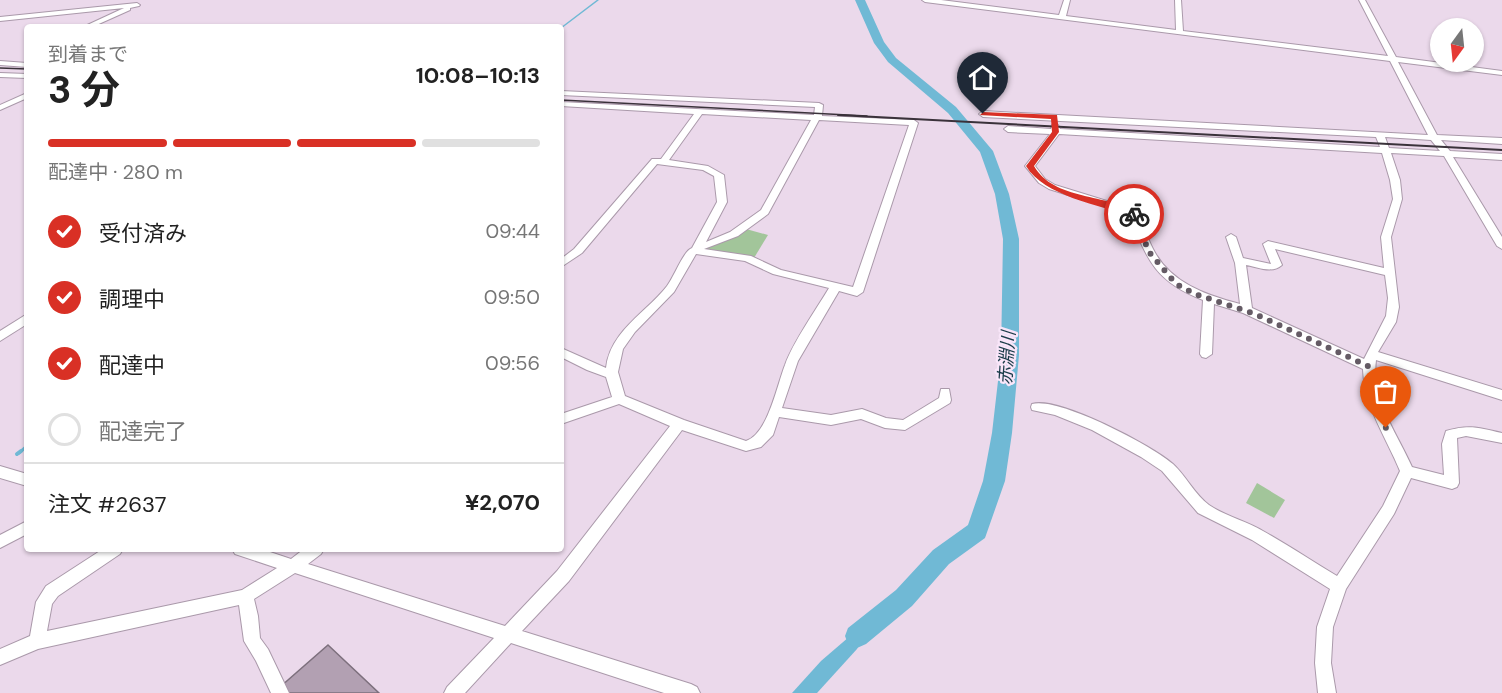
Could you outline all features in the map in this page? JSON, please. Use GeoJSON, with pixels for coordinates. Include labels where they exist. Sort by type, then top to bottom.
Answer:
{"type":"FeatureCollection","features":[{"type":"Feature","properties":{"kind":"street"},"geometry":{"type":"LineString","coordinates":[[926,0],[1502,73]]}},
{"type":"Feature","properties":{"kind":"street"},"geometry":{"type":"LineString","coordinates":[[1062,17],[1067,0]]}},
{"type":"Feature","properties":{"kind":"street"},"geometry":{"type":"LineString","coordinates":[[1178,0],[1180,32]]}},
{"type":"Feature","properties":{"kind":"street"},"geometry":{"type":"LineString","coordinates":[[1362,0],[1434,138],[1447,154],[1502,246]]}},
{"type":"Feature","properties":{"kind":"street"},"geometry":{"type":"LineString","coordinates":[[0,19],[139,2]]}},
{"type":"Feature","properties":{"kind":"street"},"geometry":{"type":"LineString","coordinates":[[92,24],[139,2]]}},
{"type":"Feature","properties":{"kind":"street"},"geometry":{"type":"LineString","coordinates":[[0,63],[24,66]]}},
{"type":"Feature","properties":{"kind":"street"},"geometry":{"type":"LineString","coordinates":[[14,75],[24,68]]}},
{"type":"Feature","properties":{"kind":"street"},"geometry":{"type":"LineString","coordinates":[[0,75],[24,76]]}},
{"type":"Feature","properties":{"kind":"street"},"geometry":{"type":"LineString","coordinates":[[564,93],[819,105],[816,117],[765,212],[734,234],[692,251],[682,273],[667,294],[643,315],[625,339],[615,355],[612,374],[619,399]]}},
{"type":"Feature","properties":{"kind":"street"},"geometry":{"type":"LineString","coordinates":[[586,106],[593,94]]}},
{"type":"Feature","properties":{"kind":"street"},"geometry":{"type":"LineString","coordinates":[[0,108],[24,96]]}},
{"type":"Feature","properties":{"kind":"street"},"geometry":{"type":"LineString","coordinates":[[564,104],[914,123],[857,292],[777,272],[747,258],[697,249]]}},
{"type":"Feature","properties":{"kind":"street"},"geometry":{"type":"LineString","coordinates":[[664,160],[699,112]]}},
{"type":"Feature","properties":{"kind":"street"},"geometry":{"type":"LineString","coordinates":[[983,114],[1502,141]]}},
{"type":"Feature","properties":{"kind":"street"},"geometry":{"type":"LineString","coordinates":[[1054,117],[1056,132],[1030,166],[1034,173],[1052,187],[1133,212],[1149,252],[1176,284],[1209,299],[1247,310],[1370,360],[1502,395]]}},
{"type":"Feature","properties":{"kind":"street"},"geometry":{"type":"LineString","coordinates":[[1008,129],[1502,157]]}},
{"type":"Feature","properties":{"kind":"street"},"geometry":{"type":"LineString","coordinates":[[1379,135],[1388,150],[1398,202],[1386,228],[1388,272],[1394,301],[1392,318],[1370,360],[1373,396],[1380,414],[1407,471],[1452,483],[1449,444],[1451,435],[1466,431],[1502,438]]}},
{"type":"Feature","properties":{"kind":"street"},"geometry":{"type":"LineString","coordinates":[[564,262],[578,251],[655,161],[664,160],[705,168],[719,175],[722,202],[697,249]]}},
{"type":"Feature","properties":{"kind":"street"},"geometry":{"type":"LineString","coordinates":[[1231,237],[1239,260],[1247,310]]}},
{"type":"Feature","properties":{"kind":"street"},"geometry":{"type":"LineString","coordinates":[[1239,260],[1272,267],[1277,265],[1268,244],[1388,272]]}},
{"type":"Feature","properties":{"kind":"street"},"geometry":{"type":"LineString","coordinates":[[564,418],[619,399],[679,424],[746,446],[756,443],[768,431],[792,361],[836,288]]}},
{"type":"Feature","properties":{"kind":"street"},"geometry":{"type":"LineString","coordinates":[[1206,354],[1209,299]]}},
{"type":"Feature","properties":{"kind":"street"},"geometry":{"type":"LineString","coordinates":[[0,337],[24,320]]}},
{"type":"Feature","properties":{"kind":"street"},"geometry":{"type":"LineString","coordinates":[[564,354],[591,367],[612,374]]}},
{"type":"Feature","properties":{"kind":"street"},"geometry":{"type":"LineString","coordinates":[[776,412],[831,420],[862,414],[885,423],[905,425],[945,400],[945,392]]}},
{"type":"Feature","properties":{"kind":"street"},"geometry":{"type":"LineString","coordinates":[[1037,407],[1057,410],[1097,426],[1146,453],[1167,467],[1203,509],[1257,535],[1339,586]]}},
{"type":"Feature","properties":{"kind":"street"},"geometry":{"type":"LineString","coordinates":[[453,693],[563,576],[679,424]]}},
{"type":"Feature","properties":{"kind":"street"},"geometry":{"type":"LineString","coordinates":[[1327,693],[1323,663],[1325,627],[1339,586],[1389,510],[1407,471]]}},
{"type":"Feature","properties":{"kind":"street"},"geometry":{"type":"LineString","coordinates":[[0,472],[24,479]]}},
{"type":"Feature","properties":{"kind":"street"},"geometry":{"type":"LineString","coordinates":[[0,542],[24,529]]}},
{"type":"Feature","properties":{"kind":"street"},"geometry":{"type":"LineString","coordinates":[[38,641],[44,602],[52,591],[111,552]]}},
{"type":"Feature","properties":{"kind":"street"},"geometry":{"type":"LineString","coordinates":[[249,552],[691,693]]}},
{"type":"Feature","properties":{"kind":"street"},"geometry":{"type":"LineString","coordinates":[[0,657],[38,641],[245,596],[312,552]]}},
{"type":"Feature","properties":{"kind":"street"},"geometry":{"type":"LineString","coordinates":[[245,596],[252,641],[266,662],[280,693]]}},
{"type":"Feature","properties":{"kind":"green space"},"geometry":{"type":"Polygon","coordinates":[[[746,229],[768,235],[754,258],[696,251],[746,229]]]}},
{"type":"Feature","properties":{"kind":"green space"},"geometry":{"type":"Polygon","coordinates":[[[1257,483],[1285,500],[1274,518],[1246,503],[1257,483]]]}},
{"type":"Feature","properties":{"kind":"water"},"geometry":{"type":"Polygon","coordinates":[[[878,612],[857,649],[817,693],[792,693],[821,661],[878,612]]]}},
{"type":"Feature","properties":{"kind":"building"},"geometry":{"type":"Polygon","coordinates":[[[328,645],[379,693],[286,693],[280,687],[328,645]]]}},
{"type":"Feature","properties":{"kind":"waterway"},"geometry":{"type":"LineString","coordinates":[[564,26],[598,0]]}},
{"type":"Feature","properties":{"kind":"waterway","name":"赤淵川"},"geometry":{"type":"LineString","coordinates":[[857,636],[904,598],[941,557],[977,531],[994,481],[1002,433],[1010,355],[1011,239],[1002,194],[986,151],[952,110],[892,60],[879,43],[860,0]]}},
{"type":"Feature","properties":{"kind":"waterway"},"geometry":{"type":"LineString","coordinates":[[19,453],[24,449]]}},
{"type":"Feature","properties":{"kind":"waterway"},"geometry":{"type":"LineString","coordinates":[[17,454],[21,451]]}},
{"type":"Feature","properties":{"kind":"railway"},"geometry":{"type":"LineString","coordinates":[[0,68],[24,69]]}},
{"type":"Feature","properties":{"kind":"railway"},"geometry":{"type":"LineString","coordinates":[[564,100],[867,116]]}},
{"type":"Feature","properties":{"kind":"railway"},"geometry":{"type":"LineString","coordinates":[[838,115],[1502,150]]}},
{"type":"Feature","properties":{"kind":"way so far"},"geometry":{"type":"LineString","coordinates":[[1134,214],[1149,252],[1176,284],[1195,294],[1255,314],[1368,366],[1373,396],[1386,428]]}},
{"type":"Feature","properties":{"kind":"route"},"geometry":{"type":"LineString","coordinates":[[983,114],[1054,117],[1056,132],[1030,166],[1034,173],[1052,187],[1134,214]]}}]}
